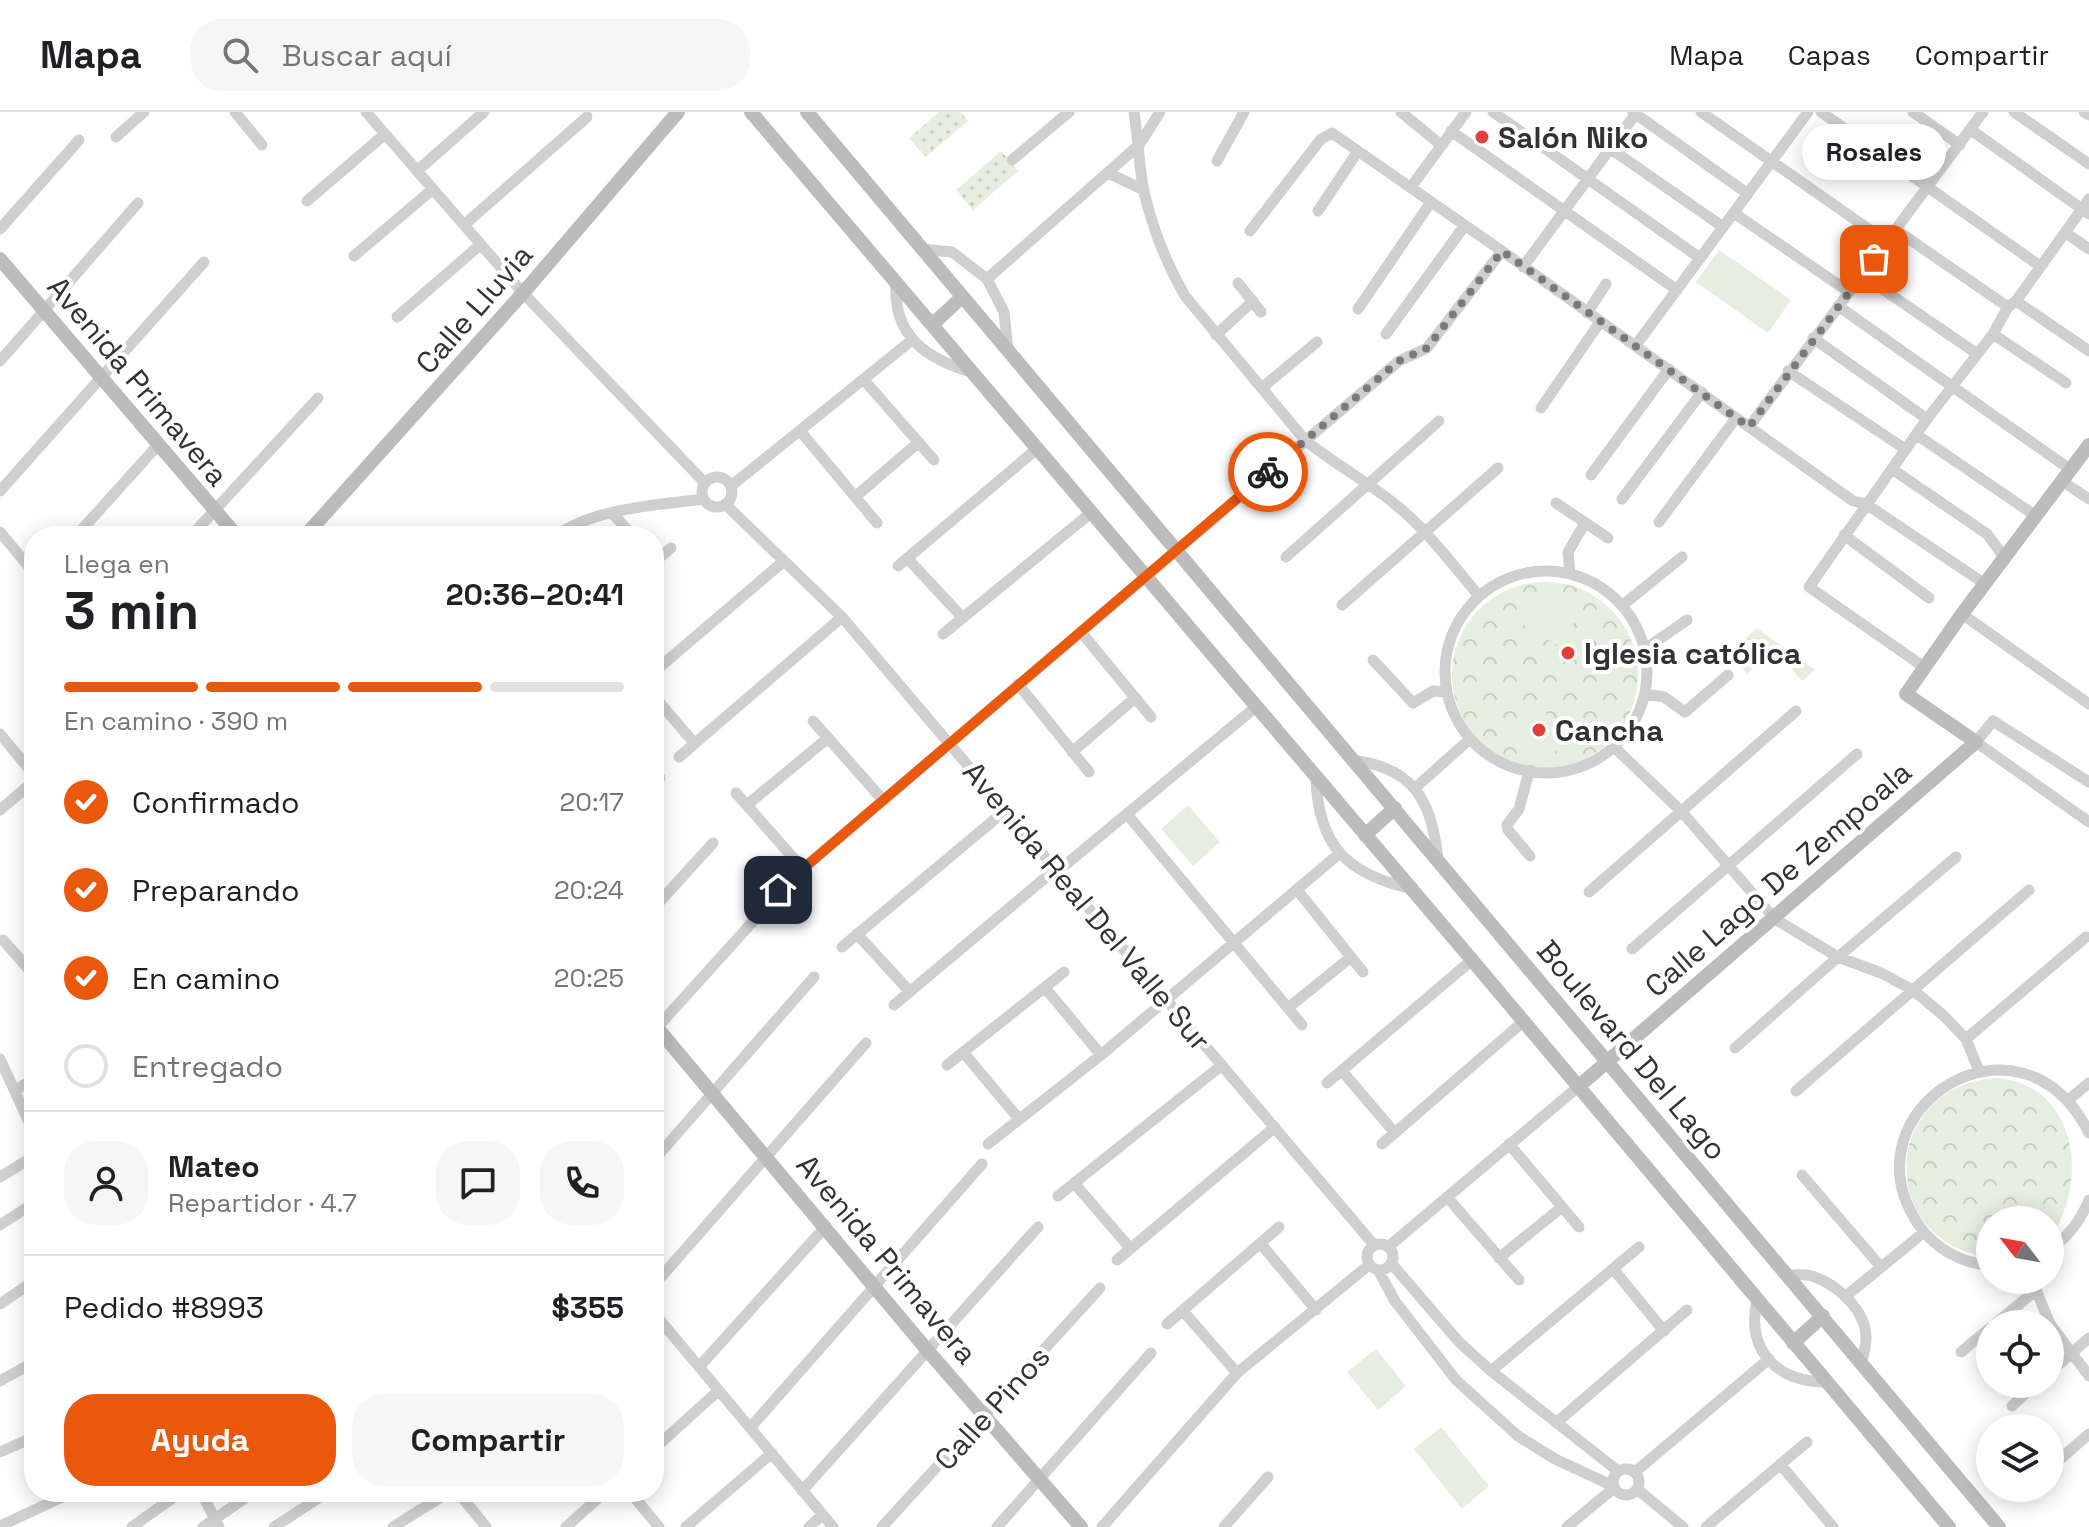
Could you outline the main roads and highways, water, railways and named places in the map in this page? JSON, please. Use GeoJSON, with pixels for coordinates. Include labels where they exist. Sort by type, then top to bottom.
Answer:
{"type":"FeatureCollection","features":[{"type":"Feature","properties":{"kind":"place","name":"Salón Niko"},"geometry":{"type":"Point","coordinates":[1482,137]}},
{"type":"Feature","properties":{"kind":"place","name":"Rosales"},"geometry":{"type":"Point","coordinates":[1874,259]}},
{"type":"Feature","properties":{"kind":"place","name":"Iglesia católica"},"geometry":{"type":"Point","coordinates":[1568,653]}},
{"type":"Feature","properties":{"kind":"place","name":"Cancha"},"geometry":{"type":"Point","coordinates":[1539,730]}}]}
